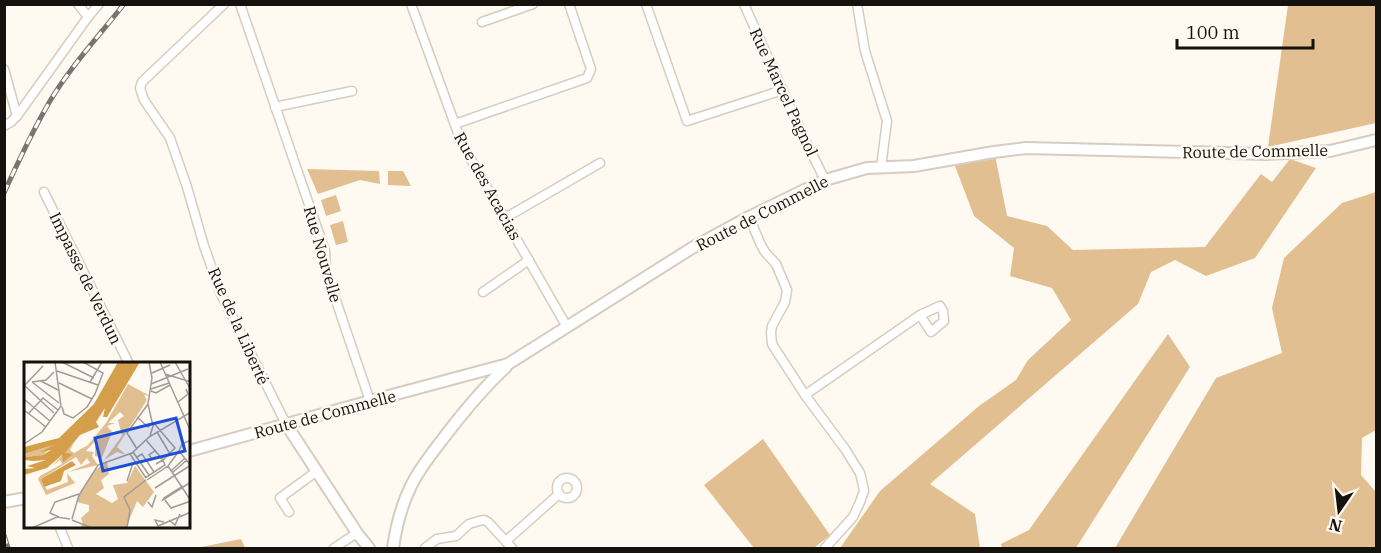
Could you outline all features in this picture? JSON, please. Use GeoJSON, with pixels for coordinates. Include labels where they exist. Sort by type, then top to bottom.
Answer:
{"type":"FeatureCollection","features":[{"type":"Feature","properties":{"kind":"street"},"geometry":{"type":"LineString","coordinates":[[78,4],[88,17]]}},
{"type":"Feature","properties":{"kind":"street"},"geometry":{"type":"LineString","coordinates":[[4,126],[17,116],[99,4]]}},
{"type":"Feature","properties":{"kind":"street","name":"Rue de la Liberté"},"geometry":{"type":"LineString","coordinates":[[225,4],[142,82],[140,88],[144,100],[170,138],[204,246],[222,294],[248,350],[286,424],[369,549]]}},
{"type":"Feature","properties":{"kind":"street","name":"Rue Nouvelle"},"geometry":{"type":"LineString","coordinates":[[240,4],[325,251],[326,271],[370,401]]}},
{"type":"Feature","properties":{"kind":"street","name":"Rue des Acacias"},"geometry":{"type":"LineString","coordinates":[[411,4],[462,144],[567,327]]}},
{"type":"Feature","properties":{"kind":"street"},"geometry":{"type":"LineString","coordinates":[[482,22],[533,4]]}},
{"type":"Feature","properties":{"kind":"street"},"geometry":{"type":"LineString","coordinates":[[455,124],[588,78],[591,69],[569,4]]}},
{"type":"Feature","properties":{"kind":"street"},"geometry":{"type":"LineString","coordinates":[[646,4],[687,121],[783,90]]}},
{"type":"Feature","properties":{"kind":"street","name":"Rue Marcel Pagnol"},"geometry":{"type":"LineString","coordinates":[[744,4],[825,180]]}},
{"type":"Feature","properties":{"kind":"street"},"geometry":{"type":"LineString","coordinates":[[859,6],[865,51],[887,121],[881,168]]}},
{"type":"Feature","properties":{"kind":"street"},"geometry":{"type":"LineString","coordinates":[[4,69],[17,116]]}},
{"type":"Feature","properties":{"kind":"street"},"geometry":{"type":"LineString","coordinates":[[275,107],[352,91]]}},
{"type":"Feature","properties":{"kind":"street","name":"Route de Commelle"},"geometry":{"type":"LineString","coordinates":[[190,451],[508,364],[692,248],[825,180],[867,168],[914,166],[1026,148],[1267,154],[1330,151],[1377,140]]}},
{"type":"Feature","properties":{"kind":"street"},"geometry":{"type":"LineString","coordinates":[[505,218],[600,163]]}},
{"type":"Feature","properties":{"kind":"street","name":"Impasse de Verdun"},"geometry":{"type":"LineString","coordinates":[[44,192],[128,362]]}},
{"type":"Feature","properties":{"kind":"street"},"geometry":{"type":"LineString","coordinates":[[749,217],[761,245],[776,264],[787,290],[786,302],[772,326],[772,344],[860,473],[864,491],[860,502],[853,517],[825,549]]}},
{"type":"Feature","properties":{"kind":"street"},"geometry":{"type":"LineString","coordinates":[[483,292],[529,260]]}},
{"type":"Feature","properties":{"kind":"street"},"geometry":{"type":"LineString","coordinates":[[805,395],[920,315]]}},
{"type":"Feature","properties":{"kind":"street"},"geometry":{"type":"LineString","coordinates":[[393,549],[396,525],[411,487],[423,465],[459,416],[508,364]]}},
{"type":"Feature","properties":{"kind":"street"},"geometry":{"type":"LineString","coordinates":[[289,512],[280,498],[317,471]]}},
{"type":"Feature","properties":{"kind":"street"},"geometry":{"type":"LineString","coordinates":[[506,541],[559,494]]}},
{"type":"Feature","properties":{"kind":"street"},"geometry":{"type":"LineString","coordinates":[[4,502],[24,498]]}},
{"type":"Feature","properties":{"kind":"street"},"geometry":{"type":"LineString","coordinates":[[425,549],[437,539],[456,536],[469,524],[479,520],[488,522],[512,549]]}},
{"type":"Feature","properties":{"kind":"street"},"geometry":{"type":"LineString","coordinates":[[60,529],[68,549]]}},
{"type":"Feature","properties":{"kind":"street"},"geometry":{"type":"LineString","coordinates":[[334,549],[357,533]]}},
{"type":"Feature","properties":{"kind":"shaded area"},"geometry":{"type":"Polygon","coordinates":[[[1288,5],[1376,5],[1376,123],[1268,147],[1288,5]]]}},
{"type":"Feature","properties":{"kind":"shaded area"},"geometry":{"type":"Polygon","coordinates":[[[995,155],[1007,216],[1047,226],[1073,250],[1205,247],[1261,174],[1272,182],[1290,159],[1316,168],[1255,258],[1206,276],[1175,260],[1151,272],[1138,304],[930,484],[975,514],[980,548],[840,548],[880,491],[979,406],[1016,380],[1028,360],[1071,320],[1052,288],[1010,276],[1014,248],[974,216],[955,166],[995,155]]]}},
{"type":"Feature","properties":{"kind":"shaded area"},"geometry":{"type":"Polygon","coordinates":[[[307,169],[379,171],[380,184],[360,180],[318,194],[307,169]]]}},
{"type":"Feature","properties":{"kind":"shaded area"},"geometry":{"type":"Polygon","coordinates":[[[388,171],[403,171],[411,186],[388,185],[388,171]]]}},
{"type":"Feature","properties":{"kind":"shaded area"},"geometry":{"type":"Polygon","coordinates":[[[1376,192],[1376,430],[1362,438],[1361,475],[1376,492],[1376,548],[1115,548],[1216,378],[1282,353],[1272,308],[1284,258],[1342,203],[1376,192]]]}},
{"type":"Feature","properties":{"kind":"shaded area"},"geometry":{"type":"Polygon","coordinates":[[[336,195],[341,211],[326,216],[321,200],[336,195]]]}},
{"type":"Feature","properties":{"kind":"shaded area"},"geometry":{"type":"Polygon","coordinates":[[[343,221],[348,242],[336,245],[330,225],[343,221]]]}},
{"type":"Feature","properties":{"kind":"shaded area"},"geometry":{"type":"Polygon","coordinates":[[[1168,334],[1190,367],[1076,548],[1002,548],[1001,544],[1029,530],[1168,334]]]}},
{"type":"Feature","properties":{"kind":"shaded area"},"geometry":{"type":"Polygon","coordinates":[[[763,439],[830,535],[814,548],[754,548],[704,485],[763,439]]]}},
{"type":"Feature","properties":{"kind":"shaded area"},"geometry":{"type":"Polygon","coordinates":[[[241,539],[245,548],[196,548],[241,539]]]}},
{"type":"Feature","properties":{"kind":"railway"},"geometry":{"type":"LineString","coordinates":[[4,193],[58,88],[124,4]]}},
{"type":"Feature","properties":{"kind":"railway"},"geometry":{"type":"LineString","coordinates":[[4,535],[8,548]]}}]}
